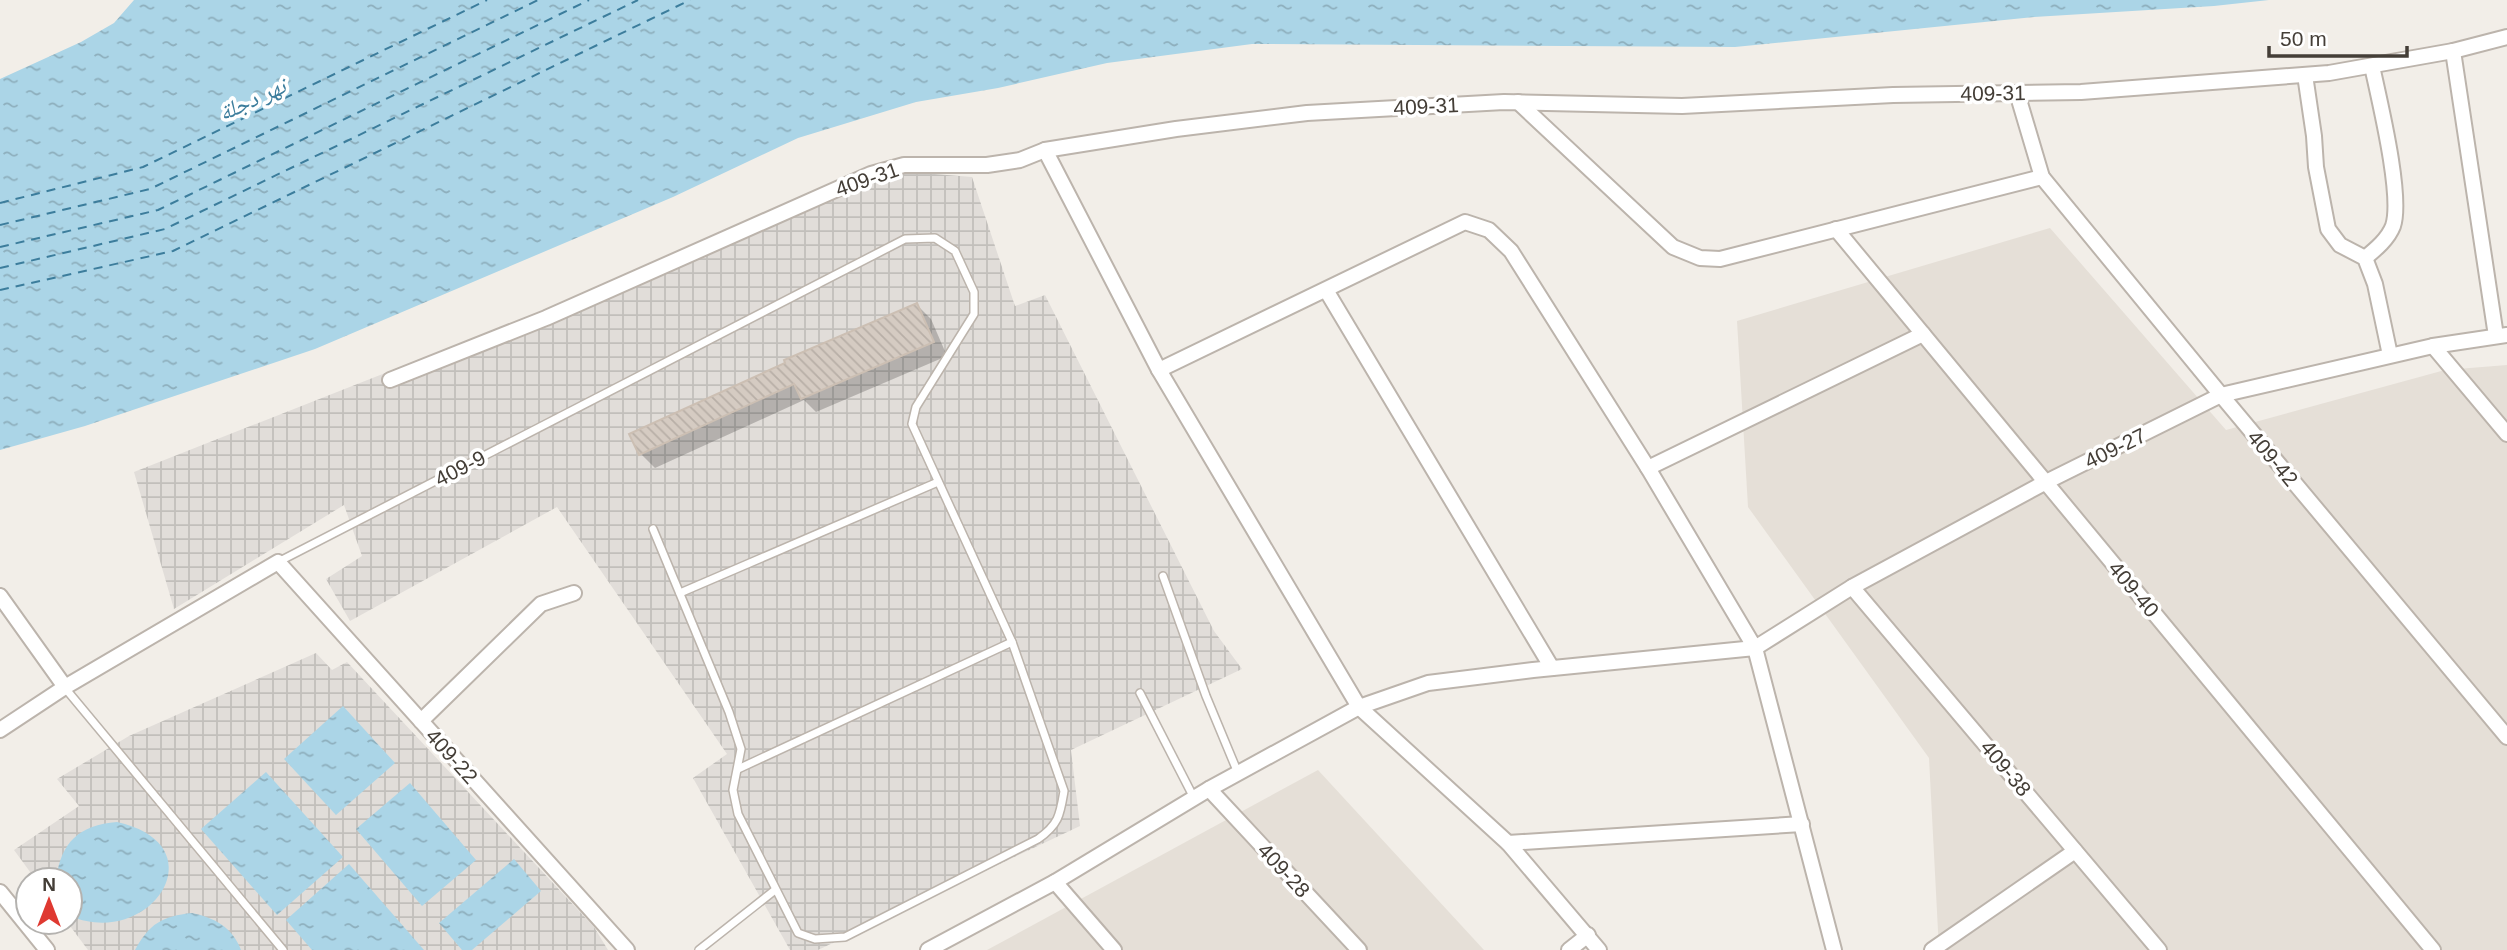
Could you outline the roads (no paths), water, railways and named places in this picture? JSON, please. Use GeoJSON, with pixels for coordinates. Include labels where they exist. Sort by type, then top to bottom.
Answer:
{"type":"FeatureCollection","features":[{"type":"Feature","properties":{"kind":"street","name":"409-31"},"geometry":{"type":"LineString","coordinates":[[390,380],[546,318],[871,174],[904,165],[987,165],[1020,160],[1045,150],[1176,129],[1307,113],[1518,102],[1682,106],[1893,95],[2106,90],[2305,75],[2453,51],[2507,37]]}},
{"type":"Feature","properties":{"kind":"street"},"geometry":{"type":"LineString","coordinates":[[2453,51],[2501,335]]}},
{"type":"Feature","properties":{"kind":"street"},"geometry":{"type":"LineString","coordinates":[[2365,258],[2380,246],[2393,225],[2395,195],[2372,66]]}},
{"type":"Feature","properties":{"kind":"street"},"geometry":{"type":"LineString","coordinates":[[2305,75],[2316,167],[2328,229],[2340,245],[2365,258],[2375,284],[2390,355]]}},
{"type":"Feature","properties":{"kind":"street"},"geometry":{"type":"LineString","coordinates":[[1518,102],[1673,247],[1700,257],[1720,259],[2042,177],[2017,93]]}},
{"type":"Feature","properties":{"kind":"street"},"geometry":{"type":"LineString","coordinates":[[1045,150],[1159,369],[1359,707],[1508,843],[1600,950]]}},
{"type":"Feature","properties":{"kind":"street","name":"409-42"},"geometry":{"type":"LineString","coordinates":[[2042,177],[2221,396],[2507,737]]}},
{"type":"Feature","properties":{"kind":"street"},"geometry":{"type":"LineString","coordinates":[[1159,369],[1465,222],[1489,230],[1511,251],[1648,468],[1755,648],[1834,950]]}},
{"type":"Feature","properties":{"kind":"street","name":"409-40"},"geometry":{"type":"LineString","coordinates":[[1836,229],[2433,950]]}},
{"type":"Feature","properties":{"kind":"street"},"geometry":{"type":"LineString","coordinates":[[1326,290],[1552,668]]}},
{"type":"Feature","properties":{"kind":"street"},"geometry":{"type":"LineString","coordinates":[[1648,468],[1923,334]]}},
{"type":"Feature","properties":{"kind":"street","name":"409-27"},"geometry":{"type":"LineString","coordinates":[[1755,648],[1852,587],[2046,482],[2221,396],[2390,355],[2501,335]]}},
{"type":"Feature","properties":{"kind":"street"},"geometry":{"type":"LineString","coordinates":[[2433,346],[2507,434]]}},
{"type":"Feature","properties":{"kind":"street","name":"409-9"},"geometry":{"type":"LineString","coordinates":[[0,730],[65,687],[278,562]]}},
{"type":"Feature","properties":{"kind":"street","name":"409-22"},"geometry":{"type":"LineString","coordinates":[[278,562],[627,950]]}},
{"type":"Feature","properties":{"kind":"street","name":"409-38"},"geometry":{"type":"LineString","coordinates":[[1852,587],[2159,950]]}},
{"type":"Feature","properties":{"kind":"street"},"geometry":{"type":"LineString","coordinates":[[421,721],[541,604],[574,593]]}},
{"type":"Feature","properties":{"kind":"street"},"geometry":{"type":"LineString","coordinates":[[0,596],[65,687]]}},
{"type":"Feature","properties":{"kind":"street"},"geometry":{"type":"LineString","coordinates":[[928,950],[1055,882],[1209,789],[1359,707],[1428,683],[1755,648]]}},
{"type":"Feature","properties":{"kind":"street","name":"409-28"},"geometry":{"type":"LineString","coordinates":[[1209,789],[1359,950]]}},
{"type":"Feature","properties":{"kind":"street"},"geometry":{"type":"LineString","coordinates":[[1508,843],[1802,824]]}},
{"type":"Feature","properties":{"kind":"street"},"geometry":{"type":"LineString","coordinates":[[1932,950],[2075,851]]}},
{"type":"Feature","properties":{"kind":"street"},"geometry":{"type":"LineString","coordinates":[[1055,882],[1114,950]]}},
{"type":"Feature","properties":{"kind":"street"},"geometry":{"type":"LineString","coordinates":[[0,892],[47,950]]}},
{"type":"Feature","properties":{"kind":"street"},"geometry":{"type":"LineString","coordinates":[[1569,950],[1588,935]]}},
{"type":"Feature","properties":{"kind":"lane","name":"409-9"},"geometry":{"type":"LineString","coordinates":[[278,562],[905,239],[935,238],[955,251],[974,292],[974,314],[916,407],[912,424],[938,482]]}},
{"type":"Feature","properties":{"kind":"lane"},"geometry":{"type":"LineString","coordinates":[[653,529],[729,712],[741,749],[733,790],[738,814],[798,933],[815,939],[845,937],[1038,839],[1054,828],[1064,791],[1012,642],[938,482],[680,593]]}},
{"type":"Feature","properties":{"kind":"lane"},"geometry":{"type":"LineString","coordinates":[[1163,576],[1206,696],[1238,773]]}},
{"type":"Feature","properties":{"kind":"lane"},"geometry":{"type":"LineString","coordinates":[[738,769],[1012,642]]}},
{"type":"Feature","properties":{"kind":"lane"},"geometry":{"type":"LineString","coordinates":[[65,687],[283,950]]}},
{"type":"Feature","properties":{"kind":"lane"},"geometry":{"type":"LineString","coordinates":[[1140,693],[1194,798]]}},
{"type":"Feature","properties":{"kind":"lane"},"geometry":{"type":"LineString","coordinates":[[699,950],[775,890]]}},
{"type":"Feature","properties":{"kind":"water","name":"نهر دجلة"},"geometry":{"type":"Polygon","coordinates":[[[134,0],[2269,0],[2034,17],[1735,47],[1252,44],[1107,63],[998,88],[916,102],[798,138],[673,197],[315,349],[85,426],[0,450],[0,79],[81,42],[114,23],[134,0]]]}},
{"type":"Feature","properties":{"kind":"water"},"geometry":{"type":"Polygon","coordinates":[[[343,706],[395,763],[336,815],[284,759],[343,706]]]}},
{"type":"Feature","properties":{"kind":"water"},"geometry":{"type":"Polygon","coordinates":[[[266,772],[343,857],[277,915],[201,829],[266,772]]]}},
{"type":"Feature","properties":{"kind":"water"},"geometry":{"type":"Polygon","coordinates":[[[410,783],[476,860],[422,906],[356,829],[410,783]]]}},
{"type":"Feature","properties":{"kind":"water"},"geometry":{"type":"Polygon","coordinates":[[[117,822],[148,834],[164,851],[169,871],[162,890],[148,907],[126,919],[100,923],[84,919],[84,866],[58,866],[67,846],[74,838],[92,827],[117,822]]]}},
{"type":"Feature","properties":{"kind":"water"},"geometry":{"type":"Polygon","coordinates":[[[514,859],[541,891],[472,950],[462,950],[439,923],[514,859]]]}},
{"type":"Feature","properties":{"kind":"water"},"geometry":{"type":"Polygon","coordinates":[[[349,864],[424,950],[312,950],[286,920],[349,864]]]}},
{"type":"Feature","properties":{"kind":"water"},"geometry":{"type":"Polygon","coordinates":[[[192,913],[222,925],[233,935],[241,950],[135,950],[157,923],[172,916],[192,913]]]}}]}
